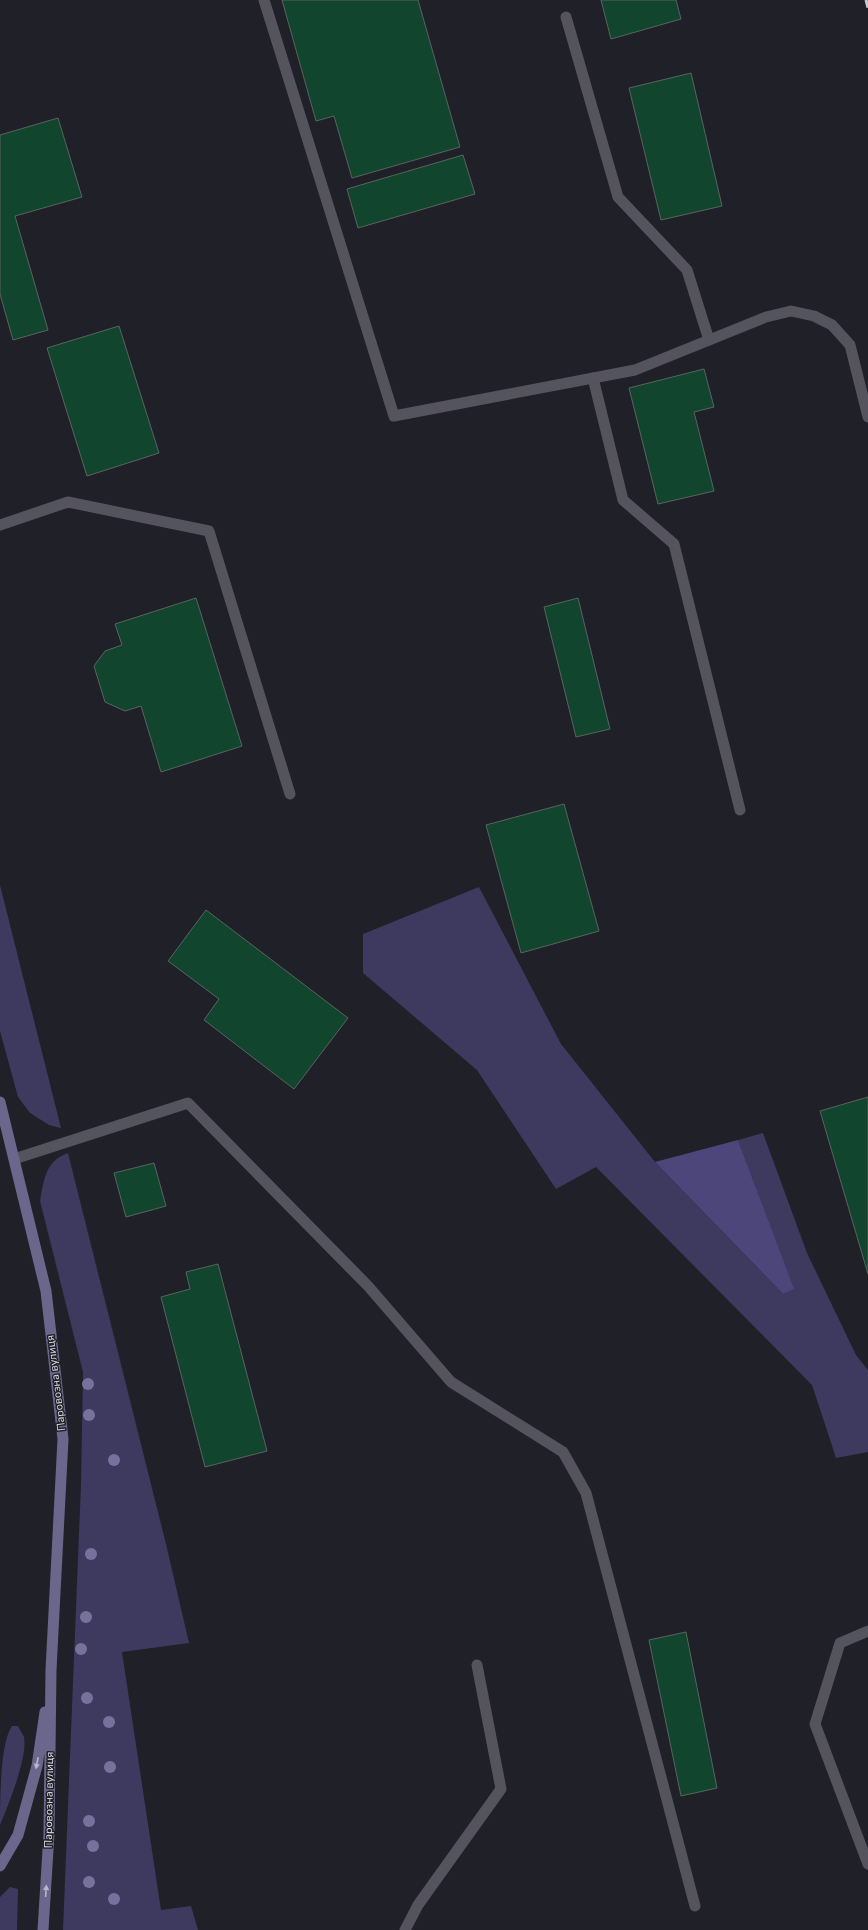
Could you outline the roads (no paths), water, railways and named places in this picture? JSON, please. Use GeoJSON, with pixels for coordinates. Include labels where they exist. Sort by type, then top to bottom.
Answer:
{"type":"FeatureCollection","features":[{"type":"Feature","properties":{"kind":"main road","name":"Паровозна вулиця"},"geometry":{"type":"LineString","coordinates":[[0,1102],[46,1292],[63,1439],[51,1670],[49,1834],[43,1930]]}},
{"type":"Feature","properties":{"kind":"main road","name":"Паровозна вулиця"},"geometry":{"type":"LineString","coordinates":[[0,1866],[18,1835],[37,1766],[51,1670]]}},
{"type":"Feature","properties":{"kind":"street"},"geometry":{"type":"LineString","coordinates":[[264,0],[394,416],[635,370],[766,316],[791,311],[814,316],[832,325],[850,345],[868,417]]}},
{"type":"Feature","properties":{"kind":"street"},"geometry":{"type":"LineString","coordinates":[[566,17],[618,197],[687,270],[708,340]]}},
{"type":"Feature","properties":{"kind":"street"},"geometry":{"type":"LineString","coordinates":[[593,378],[623,500],[674,544],[740,810]]}},
{"type":"Feature","properties":{"kind":"street"},"geometry":{"type":"LineString","coordinates":[[0,525],[68,502],[209,531],[290,794]]}},
{"type":"Feature","properties":{"kind":"street"},"geometry":{"type":"LineString","coordinates":[[14,1159],[188,1103],[368,1286],[451,1382],[563,1452],[586,1493],[695,1906]]}},
{"type":"Feature","properties":{"kind":"street"},"geometry":{"type":"LineString","coordinates":[[868,1631],[840,1642],[815,1724],[868,1864]]}},
{"type":"Feature","properties":{"kind":"street"},"geometry":{"type":"LineString","coordinates":[[405,1930],[418,1904],[501,1789],[477,1665]]}},
{"type":"Feature","properties":{"kind":"railway"},"geometry":{"type":"LineString","coordinates":[[866,0],[868,8]]}}]}
